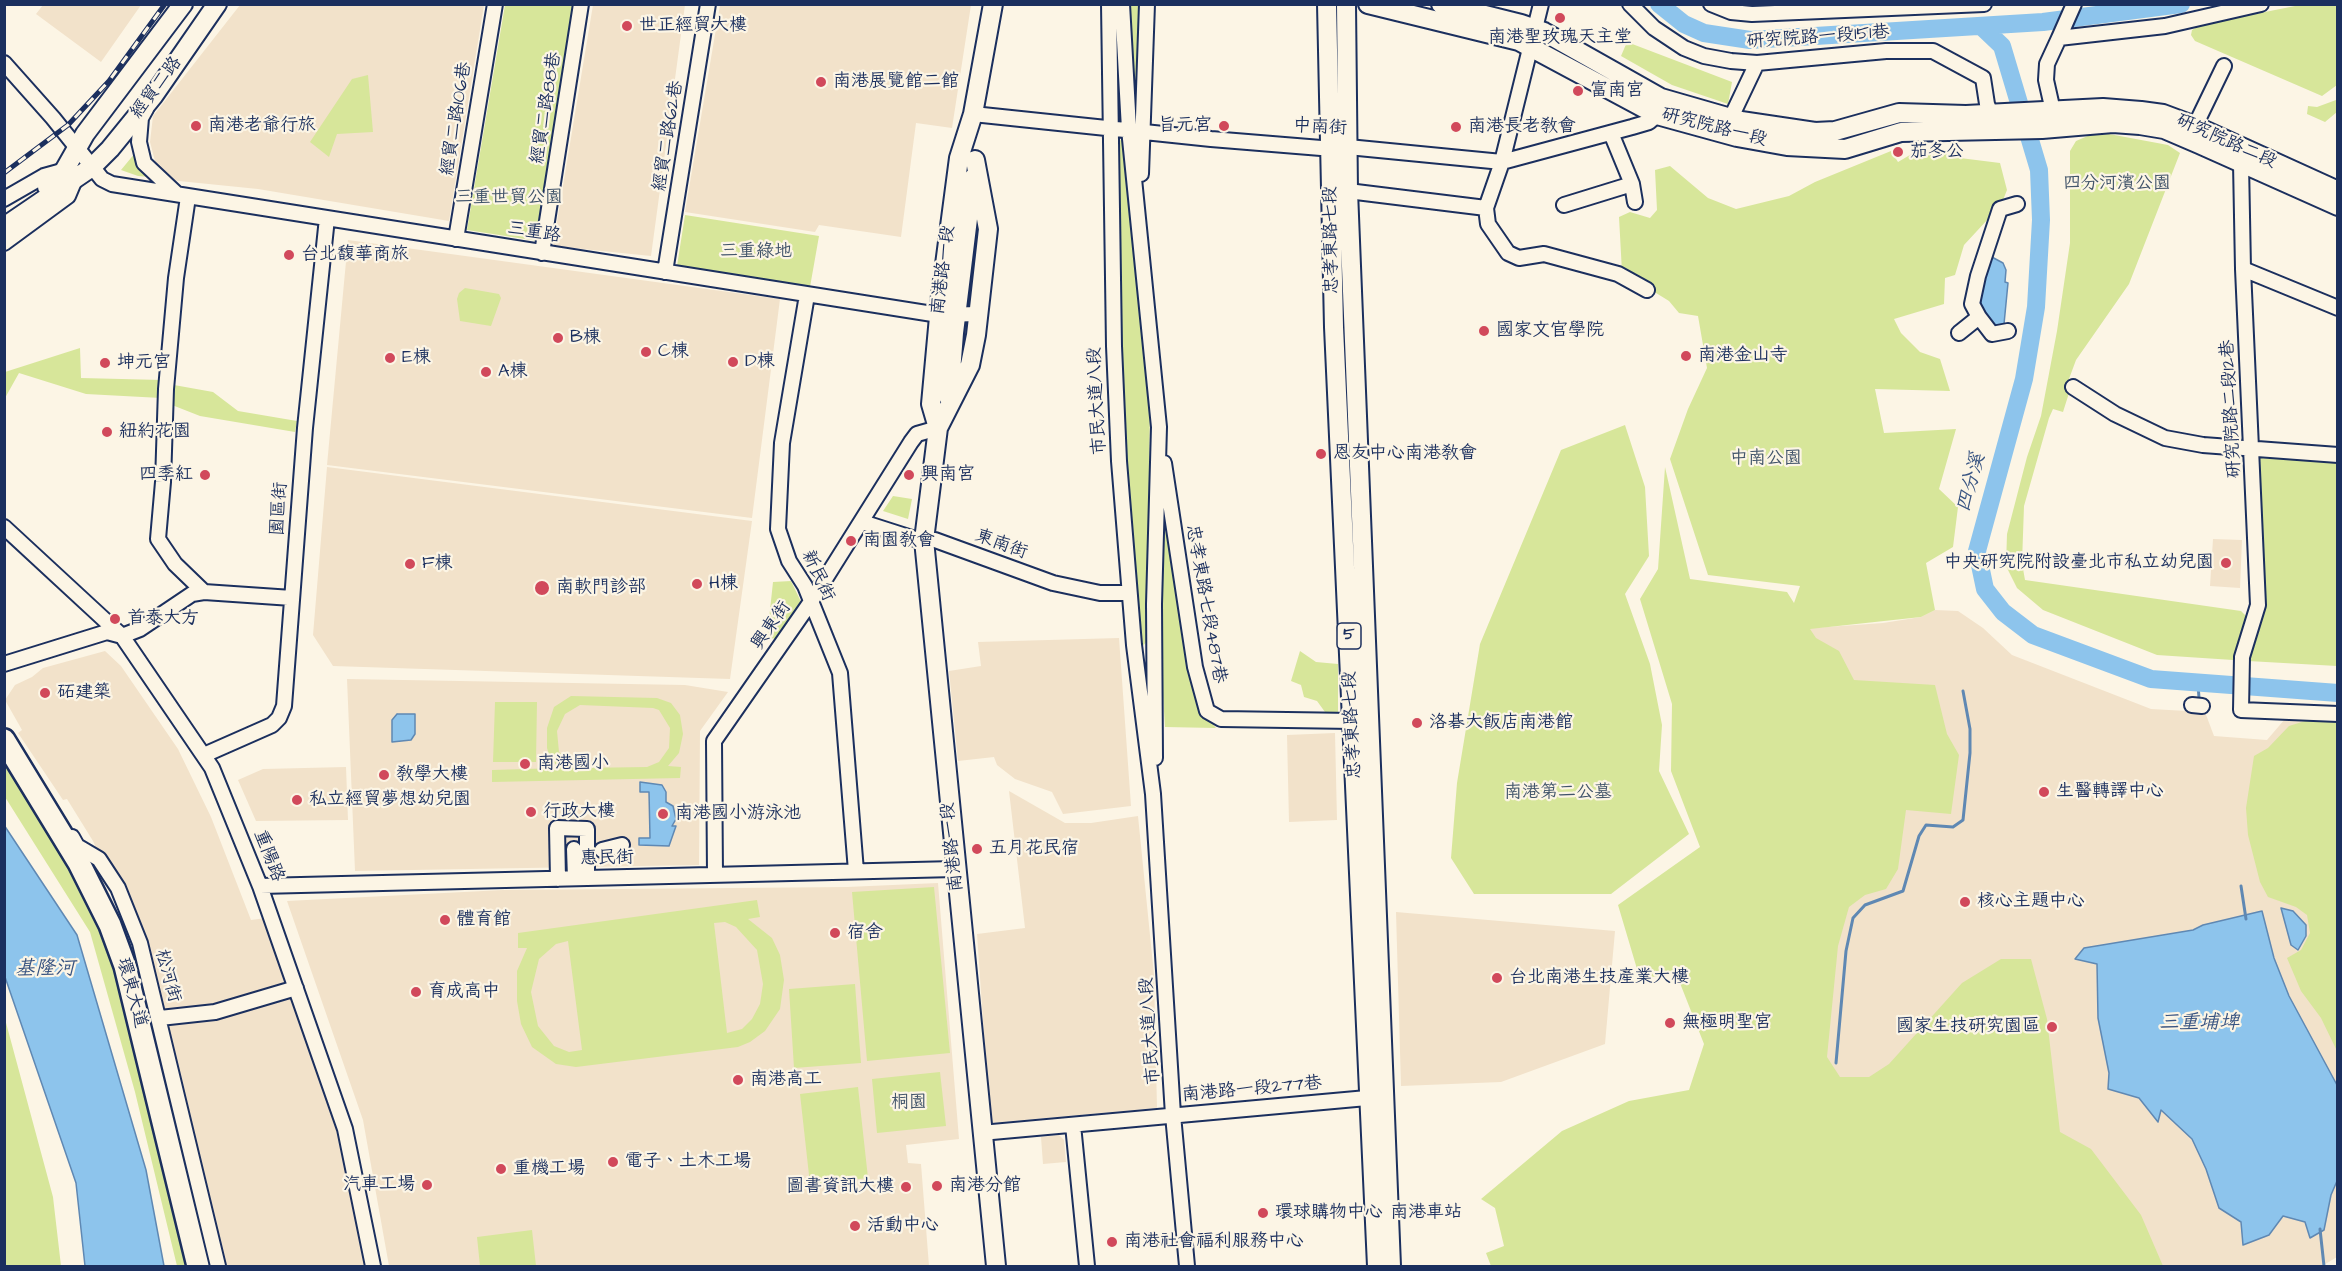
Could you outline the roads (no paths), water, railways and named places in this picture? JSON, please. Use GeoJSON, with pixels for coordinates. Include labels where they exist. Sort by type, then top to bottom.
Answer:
{"type":"FeatureCollection","features":[{"type":"Feature","properties":{"kind":"highway","name":"環東大道"},"geometry":{"type":"LineString","coordinates":[[4,740],[90,884],[110,925],[125,966],[197,1266]]}},
{"type":"Feature","properties":{"kind":"highway","name":"環東大道"},"geometry":{"type":"LineString","coordinates":[[4,752],[90,884]]}},
{"type":"Feature","properties":{"kind":"main road","name":"經貿二路"},"geometry":{"type":"LineString","coordinates":[[70,174],[77,149],[85,134],[183,4]]}},
{"type":"Feature","properties":{"kind":"main road","name":"經貿二路"},"geometry":{"type":"LineString","coordinates":[[70,174],[92,167],[154,95],[217,4]]}},
{"type":"Feature","properties":{"kind":"main road","name":"南港路一段"},"geometry":{"type":"LineString","coordinates":[[993,4],[973,114],[959,158],[948,315],[949,406],[938,428],[924,540],[981,1133],[996,1266]]}},
{"type":"Feature","properties":{"kind":"main road","name":"忠孝東路七段"},"geometry":{"type":"LineString","coordinates":[[1327,4],[1339,147],[1348,190],[1376,1097],[1377,1266]]}},
{"type":"Feature","properties":{"kind":"main road","name":"忠孝東路七段"},"geometry":{"type":"LineString","coordinates":[[1346,4],[1334,327],[1353,721],[1376,1097],[1391,1266]]}},
{"type":"Feature","properties":{"kind":"main road","name":"研究院路一段"},"geometry":{"type":"LineString","coordinates":[[1368,4],[1533,37],[1657,115],[1727,126],[1815,132],[1835,131],[1899,112],[2047,120]]}},
{"type":"Feature","properties":{"kind":"main road","name":"研究院路一段"},"geometry":{"type":"LineString","coordinates":[[1441,4],[1533,37],[1661,98],[1727,126]]}},
{"type":"Feature","properties":{"kind":"main road","name":"研究院路二段"},"geometry":{"type":"LineString","coordinates":[[2047,120],[2103,108],[2163,114],[2195,126],[2244,157],[2337,206]]}},
{"type":"Feature","properties":{"kind":"main road","name":"南港路一段"},"geometry":{"type":"LineString","coordinates":[[938,428],[931,405],[975,160],[973,114]]}},
{"type":"Feature","properties":{"kind":"main road","name":"研究院路二段"},"geometry":{"type":"LineString","coordinates":[[2047,120],[2113,123],[2164,129],[2337,191]]}},
{"type":"Feature","properties":{"kind":"main road"},"geometry":{"type":"LineString","coordinates":[[949,406],[970,365],[988,229],[975,160]]}},
{"type":"Feature","properties":{"kind":"main road"},"geometry":{"type":"LineString","coordinates":[[4,213],[70,174]]}},
{"type":"Feature","properties":{"kind":"main road"},"geometry":{"type":"LineString","coordinates":[[4,227],[70,174]]}},
{"type":"Feature","properties":{"kind":"street","name":"經貿二路106巷"},"geometry":{"type":"LineString","coordinates":[[456,239],[495,4]]}},
{"type":"Feature","properties":{"kind":"street","name":"經貿二路88巷"},"geometry":{"type":"LineString","coordinates":[[542,253],[581,4]]}},
{"type":"Feature","properties":{"kind":"street","name":"經貿二路62巷"},"geometry":{"type":"LineString","coordinates":[[665,272],[708,4]]}},
{"type":"Feature","properties":{"kind":"street","name":"市民大道八段"},"geometry":{"type":"LineString","coordinates":[[1109,4],[1114,346],[1129,593],[1153,794],[1173,1115],[1187,1266]]}},
{"type":"Feature","properties":{"kind":"street"},"geometry":{"type":"LineString","coordinates":[[1122,4],[1135,130]]}},
{"type":"Feature","properties":{"kind":"street"},"geometry":{"type":"LineString","coordinates":[[1135,130],[1147,4]]}},
{"type":"Feature","properties":{"kind":"street"},"geometry":{"type":"LineString","coordinates":[[1541,4],[1503,162],[1486,207],[1488,224],[1508,253],[1519,258],[1544,254],[1618,274],[1647,290]]}},
{"type":"Feature","properties":{"kind":"street","name":"研究院路一段151巷"},"geometry":{"type":"LineString","coordinates":[[1630,4],[1654,28],[1684,48],[1704,56],[1757,63],[1886,51],[1933,51],[1983,78],[1987,104],[2001,119]]}},
{"type":"Feature","properties":{"kind":"street"},"geometry":{"type":"LineString","coordinates":[[1711,4],[1731,12],[1752,14],[1984,4]]}},
{"type":"Feature","properties":{"kind":"street"},"geometry":{"type":"LineString","coordinates":[[2059,38],[2165,26],[2261,4]]}},
{"type":"Feature","properties":{"kind":"street"},"geometry":{"type":"LineString","coordinates":[[2047,120],[2047,64],[2073,6]]}},
{"type":"Feature","properties":{"kind":"street","name":"三重路"},"geometry":{"type":"LineString","coordinates":[[4,63],[106,183],[807,295],[948,315],[978,314]]}},
{"type":"Feature","properties":{"kind":"street"},"geometry":{"type":"LineString","coordinates":[[1727,126],[1750,83],[1757,63]]}},
{"type":"Feature","properties":{"kind":"street"},"geometry":{"type":"LineString","coordinates":[[2195,126],[2224,66]]}},
{"type":"Feature","properties":{"kind":"street"},"geometry":{"type":"LineString","coordinates":[[154,95],[141,118],[141,150],[144,163],[183,196],[171,331],[158,539],[176,564],[204,592]]}},
{"type":"Feature","properties":{"kind":"street","name":"中南街"},"geometry":{"type":"LineString","coordinates":[[973,114],[1222,140],[1339,147],[1503,162],[1649,122],[1657,115]]}},
{"type":"Feature","properties":{"kind":"street","name":"市民大道八段"},"geometry":{"type":"LineString","coordinates":[[1135,130],[1139,224],[1159,427],[1154,645],[1156,739],[1153,794]]}},
{"type":"Feature","properties":{"kind":"street"},"geometry":{"type":"LineString","coordinates":[[1611,132],[1632,184],[1635,202]]}},
{"type":"Feature","properties":{"kind":"street","name":"研究院路二段12巷"},"geometry":{"type":"LineString","coordinates":[[2244,157],[2243,269],[2258,605],[2242,669],[2241,705],[2337,714]]}},
{"type":"Feature","properties":{"kind":"street"},"geometry":{"type":"LineString","coordinates":[[4,199],[44,176],[70,174],[68,196],[4,243]]}},
{"type":"Feature","properties":{"kind":"street"},"geometry":{"type":"LineString","coordinates":[[1564,204],[1632,184]]}},
{"type":"Feature","properties":{"kind":"street"},"geometry":{"type":"LineString","coordinates":[[1348,190],[1486,207]]}},
{"type":"Feature","properties":{"kind":"street"},"geometry":{"type":"LineString","coordinates":[[2008,331],[1992,334],[1972,304],[2000,209],[2017,204]]}},
{"type":"Feature","properties":{"kind":"street","name":"園區街"},"geometry":{"type":"LineString","coordinates":[[204,755],[272,724],[279,718],[286,696],[304,428],[327,218]]}},
{"type":"Feature","properties":{"kind":"street"},"geometry":{"type":"LineString","coordinates":[[2243,269],[2337,308]]}},
{"type":"Feature","properties":{"kind":"street","name":"新民街"},"geometry":{"type":"LineString","coordinates":[[807,295],[782,443],[778,529],[789,561],[805,586],[840,673],[856,872]]}},
{"type":"Feature","properties":{"kind":"street"},"geometry":{"type":"LineString","coordinates":[[1959,333],[1979,317]]}},
{"type":"Feature","properties":{"kind":"street"},"geometry":{"type":"LineString","coordinates":[[2073,387],[2115,414],[2158,436],[2204,445],[2337,455]]}},
{"type":"Feature","properties":{"kind":"street","name":"忠孝東路七段487巷"},"geometry":{"type":"LineString","coordinates":[[1159,427],[1195,667],[1208,711],[1221,719],[1353,721]]}},
{"type":"Feature","properties":{"kind":"street","name":"興東街"},"geometry":{"type":"LineString","coordinates":[[715,875],[714,741],[810,603],[911,442],[917,434],[938,428]]}},
{"type":"Feature","properties":{"kind":"street","name":"東南街"},"geometry":{"type":"LineString","coordinates":[[862,522],[901,535],[935,540],[1053,583],[1100,593],[1129,593]]}},
{"type":"Feature","properties":{"kind":"street","name":"重陽路"},"geometry":{"type":"LineString","coordinates":[[4,527],[122,636],[204,755],[225,796],[260,886],[345,1129],[373,1266]]}},
{"type":"Feature","properties":{"kind":"street"},"geometry":{"type":"LineString","coordinates":[[4,664],[107,632],[122,636],[140,629],[182,598],[204,592],[292,598]]}},
{"type":"Feature","properties":{"kind":"street"},"geometry":{"type":"LineString","coordinates":[[1134,645],[1142,651],[1154,645]]}},
{"type":"Feature","properties":{"kind":"street","name":"松河街"},"geometry":{"type":"LineString","coordinates":[[4,731],[77,846],[99,859],[118,888],[140,943],[219,1266]]}},
{"type":"Feature","properties":{"kind":"street"},"geometry":{"type":"LineString","coordinates":[[558,879],[557,828],[587,829],[581,878]]}},
{"type":"Feature","properties":{"kind":"street"},"geometry":{"type":"LineString","coordinates":[[602,850],[622,845]]}},
{"type":"Feature","properties":{"kind":"street"},"geometry":{"type":"LineString","coordinates":[[574,849],[581,878]]}},
{"type":"Feature","properties":{"kind":"street","name":"惠民街"},"geometry":{"type":"LineString","coordinates":[[260,886],[955,869]]}},
{"type":"Feature","properties":{"kind":"street"},"geometry":{"type":"LineString","coordinates":[[160,1018],[215,1012],[296,988]]}},
{"type":"Feature","properties":{"kind":"street","name":"南港路一段277巷"},"geometry":{"type":"LineString","coordinates":[[981,1133],[1376,1097]]}},
{"type":"Feature","properties":{"kind":"street"},"geometry":{"type":"LineString","coordinates":[[1073,1125],[1087,1266]]}},
{"type":"Feature","properties":{"kind":"water"},"geometry":{"type":"Polygon","coordinates":[[[1990,256],[2003,263],[2006,270],[2005,282],[2008,283],[2004,324],[1992,326],[1981,308],[1981,292],[1990,256]]]}},
{"type":"Feature","properties":{"kind":"water"},"geometry":{"type":"Polygon","coordinates":[[[397,714],[415,714],[415,734],[411,740],[392,742],[392,720],[397,714]]]}},
{"type":"Feature","properties":{"kind":"water","name":"南港國小游泳池"},"geometry":{"type":"Polygon","coordinates":[[[640,782],[662,785],[666,792],[666,802],[673,806],[676,819],[672,826],[676,826],[669,846],[639,845],[639,838],[650,838],[649,792],[640,792],[640,782]]]}},
{"type":"Feature","properties":{"kind":"water","name":"基隆河"},"geometry":{"type":"Polygon","coordinates":[[[4,825],[77,935],[146,1170],[164,1266],[85,1266],[76,1183],[5,977],[4,825]]]}},
{"type":"Feature","properties":{"kind":"water"},"geometry":{"type":"Polygon","coordinates":[[[2281,908],[2293,911],[2306,925],[2306,936],[2298,950],[2291,945],[2281,908]]]}},
{"type":"Feature","properties":{"kind":"water","name":"三重埔埤"},"geometry":{"type":"Polygon","coordinates":[[[2262,911],[2274,958],[2289,996],[2337,1085],[2337,1181],[2331,1195],[2324,1230],[2310,1238],[2305,1222],[2283,1216],[2269,1235],[2243,1245],[2241,1222],[2219,1208],[2206,1169],[2192,1139],[2161,1110],[2158,1122],[2139,1098],[2108,1089],[2109,1073],[2098,1018],[2097,964],[2075,959],[2084,948],[2193,930],[2203,925],[2262,911]]]}},
{"type":"Feature","properties":{"kind":"waterway"},"geometry":{"type":"LineString","coordinates":[[1659,4],[1684,24],[1704,33],[1750,40],[2043,22],[2181,4]]}},
{"type":"Feature","properties":{"kind":"waterway","name":"四分溪"},"geometry":{"type":"LineString","coordinates":[[1981,26],[2002,46],[2039,170],[2041,220],[2036,307],[2024,379],[1977,551],[1985,589],[2003,612],[2033,635],[2151,679],[2338,693]]}},
{"type":"Feature","properties":{"kind":"waterway"},"geometry":{"type":"LineString","coordinates":[[2198,684],[2199,698]]}},
{"type":"Feature","properties":{"kind":"waterway"},"geometry":{"type":"LineString","coordinates":[[1836,1063],[1846,951],[1853,918],[1865,905],[1903,891],[1919,836],[1926,825],[1953,827],[1963,820],[1970,753],[1970,729],[1963,691]]}},
{"type":"Feature","properties":{"kind":"waterway"},"geometry":{"type":"LineString","coordinates":[[2241,886],[2246,919]]}},
{"type":"Feature","properties":{"kind":"waterway"},"geometry":{"type":"LineString","coordinates":[[2320,1229],[2324,1266]]}},
{"type":"Feature","properties":{"kind":"railway"},"geometry":{"type":"LineString","coordinates":[[4,173],[68,125],[109,81],[165,4]]}},
{"type":"Feature","properties":{"kind":"place","name":"南港聖玫瑰天主堂"},"geometry":{"type":"Point","coordinates":[1560,18]}},
{"type":"Feature","properties":{"kind":"place","name":"世正經貿大樓"},"geometry":{"type":"Point","coordinates":[627,26]}},
{"type":"Feature","properties":{"kind":"place","name":"南港展覽館二館"},"geometry":{"type":"Point","coordinates":[821,82]}},
{"type":"Feature","properties":{"kind":"place","name":"富南宮"},"geometry":{"type":"Point","coordinates":[1578,91]}},
{"type":"Feature","properties":{"kind":"place","name":"南港老爺行旅"},"geometry":{"type":"Point","coordinates":[196,126]}},
{"type":"Feature","properties":{"kind":"place","name":"旨元宮"},"geometry":{"type":"Point","coordinates":[1224,126]}},
{"type":"Feature","properties":{"kind":"place","name":"南港長老教會"},"geometry":{"type":"Point","coordinates":[1456,127]}},
{"type":"Feature","properties":{"kind":"place","name":"茄冬公"},"geometry":{"type":"Point","coordinates":[1898,152]}},
{"type":"Feature","properties":{"kind":"place","name":"台北馥華商旅"},"geometry":{"type":"Point","coordinates":[289,255]}},
{"type":"Feature","properties":{"kind":"place","name":"國家文官學院"},"geometry":{"type":"Point","coordinates":[1484,331]}},
{"type":"Feature","properties":{"kind":"place","name":"B棟"},"geometry":{"type":"Point","coordinates":[558,338]}},
{"type":"Feature","properties":{"kind":"place","name":"C棟"},"geometry":{"type":"Point","coordinates":[646,352]}},
{"type":"Feature","properties":{"kind":"place","name":"南港金山寺"},"geometry":{"type":"Point","coordinates":[1686,356]}},
{"type":"Feature","properties":{"kind":"place","name":"E棟"},"geometry":{"type":"Point","coordinates":[390,358]}},
{"type":"Feature","properties":{"kind":"place","name":"D棟"},"geometry":{"type":"Point","coordinates":[733,362]}},
{"type":"Feature","properties":{"kind":"place","name":"坤元宮"},"geometry":{"type":"Point","coordinates":[105,363]}},
{"type":"Feature","properties":{"kind":"place","name":"A棟"},"geometry":{"type":"Point","coordinates":[486,372]}},
{"type":"Feature","properties":{"kind":"place","name":"紐約花園"},"geometry":{"type":"Point","coordinates":[107,432]}},
{"type":"Feature","properties":{"kind":"place","name":"恩友中心南港教會"},"geometry":{"type":"Point","coordinates":[1321,454]}},
{"type":"Feature","properties":{"kind":"place","name":"四季紅"},"geometry":{"type":"Point","coordinates":[205,475]}},
{"type":"Feature","properties":{"kind":"place","name":"興南宮"},"geometry":{"type":"Point","coordinates":[909,475]}},
{"type":"Feature","properties":{"kind":"place","name":"南園教會"},"geometry":{"type":"Point","coordinates":[851,541]}},
{"type":"Feature","properties":{"kind":"place","name":"中央研究院附設臺北市私立幼兒園"},"geometry":{"type":"Point","coordinates":[2226,563]}},
{"type":"Feature","properties":{"kind":"place","name":"F棟"},"geometry":{"type":"Point","coordinates":[410,564]}},
{"type":"Feature","properties":{"kind":"place","name":"H棟"},"geometry":{"type":"Point","coordinates":[697,584]}},
{"type":"Feature","properties":{"kind":"place","name":"南軟門診部"},"geometry":{"type":"Point","coordinates":[542,588]}},
{"type":"Feature","properties":{"kind":"place","name":"首泰大方"},"geometry":{"type":"Point","coordinates":[115,619]}},
{"type":"Feature","properties":{"kind":"place","name":"砳建築"},"geometry":{"type":"Point","coordinates":[45,693]}},
{"type":"Feature","properties":{"kind":"place","name":"洛碁大飯店南港館"},"geometry":{"type":"Point","coordinates":[1417,723]}},
{"type":"Feature","properties":{"kind":"place","name":"南港國小"},"geometry":{"type":"Point","coordinates":[525,764]}},
{"type":"Feature","properties":{"kind":"place","name":"教學大樓"},"geometry":{"type":"Point","coordinates":[384,775]}},
{"type":"Feature","properties":{"kind":"place","name":"生醫轉譯中心"},"geometry":{"type":"Point","coordinates":[2044,792]}},
{"type":"Feature","properties":{"kind":"place","name":"私立經貿夢想幼兒園"},"geometry":{"type":"Point","coordinates":[297,800]}},
{"type":"Feature","properties":{"kind":"place","name":"行政大樓"},"geometry":{"type":"Point","coordinates":[531,812]}},
{"type":"Feature","properties":{"kind":"place","name":"南港國小游泳池"},"geometry":{"type":"Point","coordinates":[663,814]}},
{"type":"Feature","properties":{"kind":"place","name":"五月花民宿"},"geometry":{"type":"Point","coordinates":[977,849]}},
{"type":"Feature","properties":{"kind":"place","name":"核心主題中心"},"geometry":{"type":"Point","coordinates":[1965,902]}},
{"type":"Feature","properties":{"kind":"place","name":"體育館"},"geometry":{"type":"Point","coordinates":[445,920]}},
{"type":"Feature","properties":{"kind":"place","name":"宿舍"},"geometry":{"type":"Point","coordinates":[835,933]}},
{"type":"Feature","properties":{"kind":"place","name":"台北南港生技產業大樓"},"geometry":{"type":"Point","coordinates":[1497,978]}},
{"type":"Feature","properties":{"kind":"place","name":"育成高中"},"geometry":{"type":"Point","coordinates":[416,992]}},
{"type":"Feature","properties":{"kind":"place","name":"無極明聖宮"},"geometry":{"type":"Point","coordinates":[1670,1023]}},
{"type":"Feature","properties":{"kind":"place","name":"國家生技研究園區"},"geometry":{"type":"Point","coordinates":[2052,1027]}},
{"type":"Feature","properties":{"kind":"place","name":"南港高工"},"geometry":{"type":"Point","coordinates":[738,1080]}},
{"type":"Feature","properties":{"kind":"place","name":"電子、土木工場"},"geometry":{"type":"Point","coordinates":[613,1162]}},
{"type":"Feature","properties":{"kind":"place","name":"重機工場"},"geometry":{"type":"Point","coordinates":[501,1169]}},
{"type":"Feature","properties":{"kind":"place","name":"汽車工場"},"geometry":{"type":"Point","coordinates":[427,1185]}},
{"type":"Feature","properties":{"kind":"place","name":"南港分館"},"geometry":{"type":"Point","coordinates":[937,1186]}},
{"type":"Feature","properties":{"kind":"place","name":"圖書資訊大樓"},"geometry":{"type":"Point","coordinates":[906,1187]}},
{"type":"Feature","properties":{"kind":"place","name":"環球購物中心 南港車站"},"geometry":{"type":"Point","coordinates":[1263,1213]}},
{"type":"Feature","properties":{"kind":"place","name":"活動中心"},"geometry":{"type":"Point","coordinates":[855,1226]}},
{"type":"Feature","properties":{"kind":"place","name":"南港社會福利服務中心"},"geometry":{"type":"Point","coordinates":[1112,1242]}},
{"type":"Feature","properties":{"kind":"park label","name":"四分河濱公園"},"geometry":{"type":"Point","coordinates":[2117,184]}},
{"type":"Feature","properties":{"kind":"park label","name":"三重世貿公園"},"geometry":{"type":"Point","coordinates":[509,198]}},
{"type":"Feature","properties":{"kind":"park label","name":"三重綠地"},"geometry":{"type":"Point","coordinates":[756,252]}},
{"type":"Feature","properties":{"kind":"park label","name":"中南公園"},"geometry":{"type":"Point","coordinates":[1766,459]}},
{"type":"Feature","properties":{"kind":"park label","name":"南港第二公墓"},"geometry":{"type":"Point","coordinates":[1558,793]}},
{"type":"Feature","properties":{"kind":"park label","name":"桐園"},"geometry":{"type":"Point","coordinates":[909,1103]}}]}
